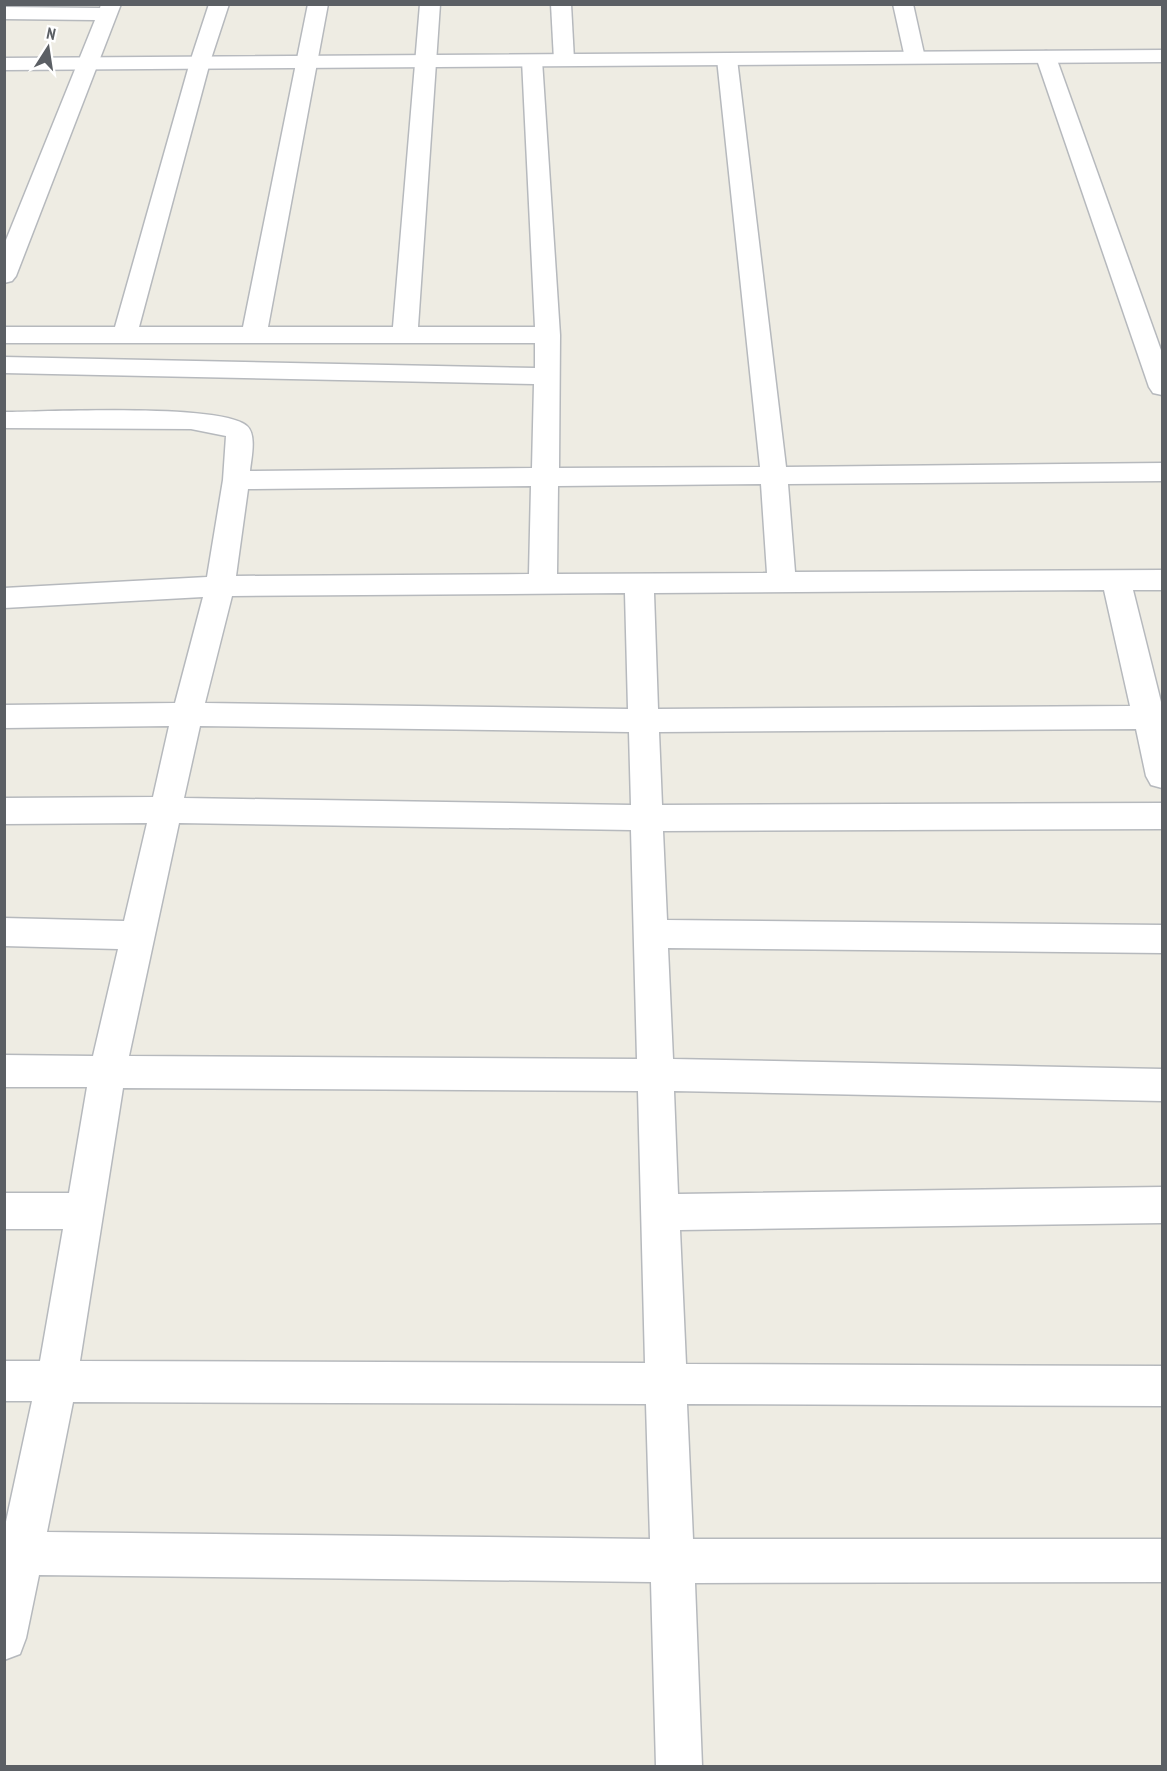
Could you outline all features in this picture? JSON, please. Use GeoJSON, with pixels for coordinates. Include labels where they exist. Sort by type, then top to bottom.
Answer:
{"type":"FeatureCollection","features":[{"type":"Feature","properties":{"kind":"street"},"geometry":{"type":"LineString","coordinates":[[125,335],[200,62],[219,4]]}},
{"type":"Feature","properties":{"kind":"street"},"geometry":{"type":"LineString","coordinates":[[254,335],[318,4]]}},
{"type":"Feature","properties":{"kind":"street"},"geometry":{"type":"LineString","coordinates":[[405,335],[430,4]]}},
{"type":"Feature","properties":{"kind":"street"},"geometry":{"type":"LineString","coordinates":[[561,4],[564,60]]}},
{"type":"Feature","properties":{"kind":"street"},"geometry":{"type":"LineString","coordinates":[[903,4],[915,58]]}},
{"type":"Feature","properties":{"kind":"street"},"geometry":{"type":"LineString","coordinates":[[4,13],[109,9],[4,276]]}},
{"type":"Feature","properties":{"kind":"street"},"geometry":{"type":"LineString","coordinates":[[4,64],[1162,56]]}},
{"type":"Feature","properties":{"kind":"street"},"geometry":{"type":"LineString","coordinates":[[1046,57],[1162,387]]}},
{"type":"Feature","properties":{"kind":"street"},"geometry":{"type":"LineString","coordinates":[[727,59],[774,477],[782,582]]}},
{"type":"Feature","properties":{"kind":"street"},"geometry":{"type":"LineString","coordinates":[[532,60],[548,335],[543,583]]}},
{"type":"Feature","properties":{"kind":"street"},"geometry":{"type":"LineString","coordinates":[[4,334],[548,335]]}},
{"type":"Feature","properties":{"kind":"street"},"geometry":{"type":"LineString","coordinates":[[4,365],[547,376]]}},
{"type":"Feature","properties":{"kind":"street"},"geometry":{"type":"LineString","coordinates":[[4,420],[191,421],[228,426],[238,433],[236,480],[220,586],[187,714],[107,1073],[57,1381],[14,1553],[4,1638]]}},
{"type":"Feature","properties":{"kind":"street"},"geometry":{"type":"LineString","coordinates":[[236,480],[1162,472]]}},
{"type":"Feature","properties":{"kind":"street"},"geometry":{"type":"LineString","coordinates":[[1116,580],[1155,716],[1162,776]]}},
{"type":"Feature","properties":{"kind":"street"},"geometry":{"type":"LineString","coordinates":[[4,598],[220,586],[1162,580]]}},
{"type":"Feature","properties":{"kind":"street"},"geometry":{"type":"LineString","coordinates":[[639,583],[679,1767]]}},
{"type":"Feature","properties":{"kind":"street"},"geometry":{"type":"LineString","coordinates":[[4,717],[187,714],[643,721],[1155,716]]}},
{"type":"Feature","properties":{"kind":"street"},"geometry":{"type":"LineString","coordinates":[[4,811],[167,810],[647,818],[1162,816]]}},
{"type":"Feature","properties":{"kind":"street"},"geometry":{"type":"LineString","coordinates":[[4,932],[137,935]]}},
{"type":"Feature","properties":{"kind":"street"},"geometry":{"type":"LineString","coordinates":[[650,934],[1162,939]]}},
{"type":"Feature","properties":{"kind":"street"},"geometry":{"type":"LineString","coordinates":[[4,1071],[656,1076],[1162,1085]]}},
{"type":"Feature","properties":{"kind":"street"},"geometry":{"type":"LineString","coordinates":[[660,1212],[1162,1205]]}},
{"type":"Feature","properties":{"kind":"street"},"geometry":{"type":"LineString","coordinates":[[4,1210],[84,1211]]}},
{"type":"Feature","properties":{"kind":"street"},"geometry":{"type":"LineString","coordinates":[[4,1381],[1162,1386]]}},
{"type":"Feature","properties":{"kind":"street"},"geometry":{"type":"LineString","coordinates":[[14,1553],[672,1561],[1162,1561]]}}]}
